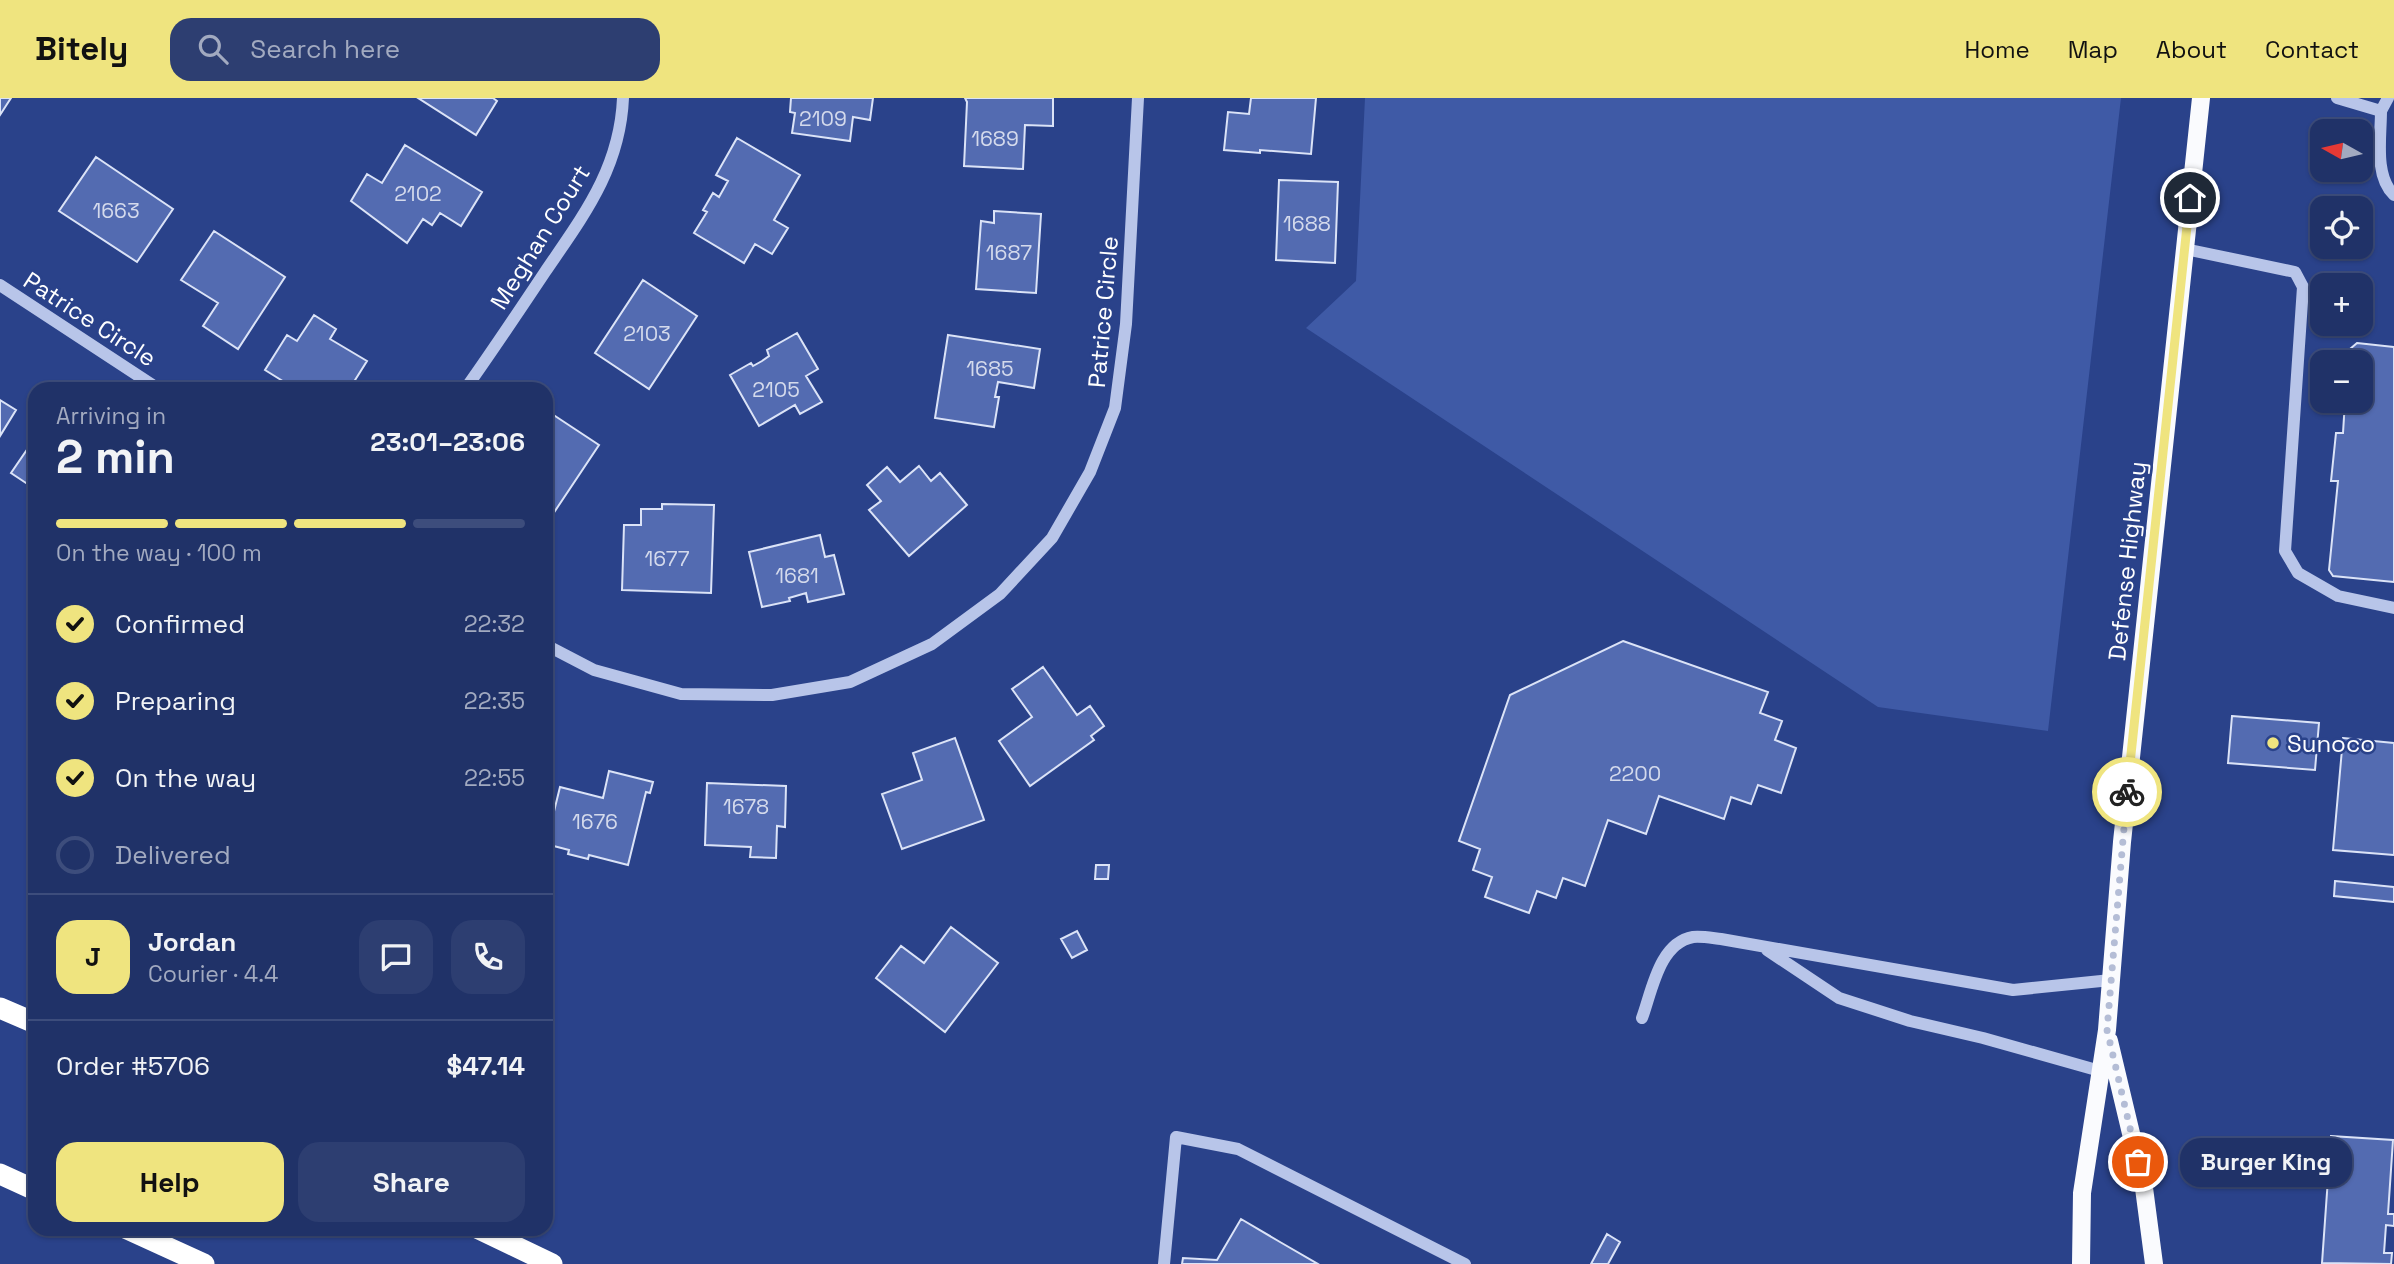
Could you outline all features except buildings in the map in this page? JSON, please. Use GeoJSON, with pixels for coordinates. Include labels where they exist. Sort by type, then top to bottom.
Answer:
{"type":"FeatureCollection","features":[{"type":"Feature","properties":{"kind":"highway"},"geometry":{"type":"LineString","coordinates":[[0,1007],[28,1020]]}},
{"type":"Feature","properties":{"kind":"highway"},"geometry":{"type":"LineString","coordinates":[[0,1174],[28,1186]]}},
{"type":"Feature","properties":{"kind":"highway"},"geometry":{"type":"LineString","coordinates":[[143,1236],[204,1264]]}},
{"type":"Feature","properties":{"kind":"highway"},"geometry":{"type":"LineString","coordinates":[[494,1236],[552,1264]]}},
{"type":"Feature","properties":{"kind":"main road","name":"Defense Highway"},"geometry":{"type":"LineString","coordinates":[[2081,1264],[2082,1193],[2107,1030],[2123,828],[2201,98]]}},
{"type":"Feature","properties":{"kind":"main road","name":"Defense Highway"},"geometry":{"type":"LineString","coordinates":[[2107,1030],[2144,1188],[2154,1264]]}},
{"type":"Feature","properties":{"kind":"street","name":"Meghan Court"},"geometry":{"type":"LineString","coordinates":[[470,382],[596,196],[612,160],[623,114],[623,98]]}},
{"type":"Feature","properties":{"kind":"street","name":"Patrice Circle"},"geometry":{"type":"LineString","coordinates":[[553,649],[594,670],[681,694],[772,695],[850,682],[932,644],[1000,594],[1052,538],[1090,472],[1115,408],[1126,324],[1138,98]]}},
{"type":"Feature","properties":{"kind":"street"},"geometry":{"type":"LineString","coordinates":[[2337,98],[2381,111]]}},
{"type":"Feature","properties":{"kind":"street"},"geometry":{"type":"LineString","coordinates":[[2388,98],[2381,111],[2381,166],[2387,188],[2394,195]]}},
{"type":"Feature","properties":{"kind":"street"},"geometry":{"type":"LineString","coordinates":[[2185,249],[2295,272],[2304,287],[2285,551],[2298,573],[2338,596],[2394,608]]}},
{"type":"Feature","properties":{"kind":"street","name":"Patrice Circle"},"geometry":{"type":"LineString","coordinates":[[0,285],[148,382]]}},
{"type":"Feature","properties":{"kind":"street"},"geometry":{"type":"LineString","coordinates":[[1642,1018],[1660,966],[1674,946],[1693,937],[1721,939],[2013,990],[2111,980]]}},
{"type":"Feature","properties":{"kind":"street"},"geometry":{"type":"LineString","coordinates":[[1763,948],[1839,998],[1910,1021],[1983,1038],[2100,1071]]}},
{"type":"Feature","properties":{"kind":"street"},"geometry":{"type":"LineString","coordinates":[[1164,1264],[1176,1138],[1238,1149],[1465,1264]]}},
{"type":"Feature","properties":{"kind":"shaded area"},"geometry":{"type":"Polygon","coordinates":[[[1365,98],[2121,98],[2048,731],[1878,707],[1306,328],[1356,281],[1365,98]]]}},
{"type":"Feature","properties":{"kind":"way so far"},"geometry":{"type":"LineString","coordinates":[[2127,792],[2107,1030],[2138,1162]]}},
{"type":"Feature","properties":{"kind":"place","name":"Sunoco"},"geometry":{"type":"Point","coordinates":[2273,743]}},
{"type":"Feature","properties":{"kind":"place","name":"Burger King"},"geometry":{"type":"Point","coordinates":[2138,1162]}},
{"type":"Feature","properties":{"kind":"route"},"geometry":{"type":"LineString","coordinates":[[2127,792],[2190,198]]}}]}
